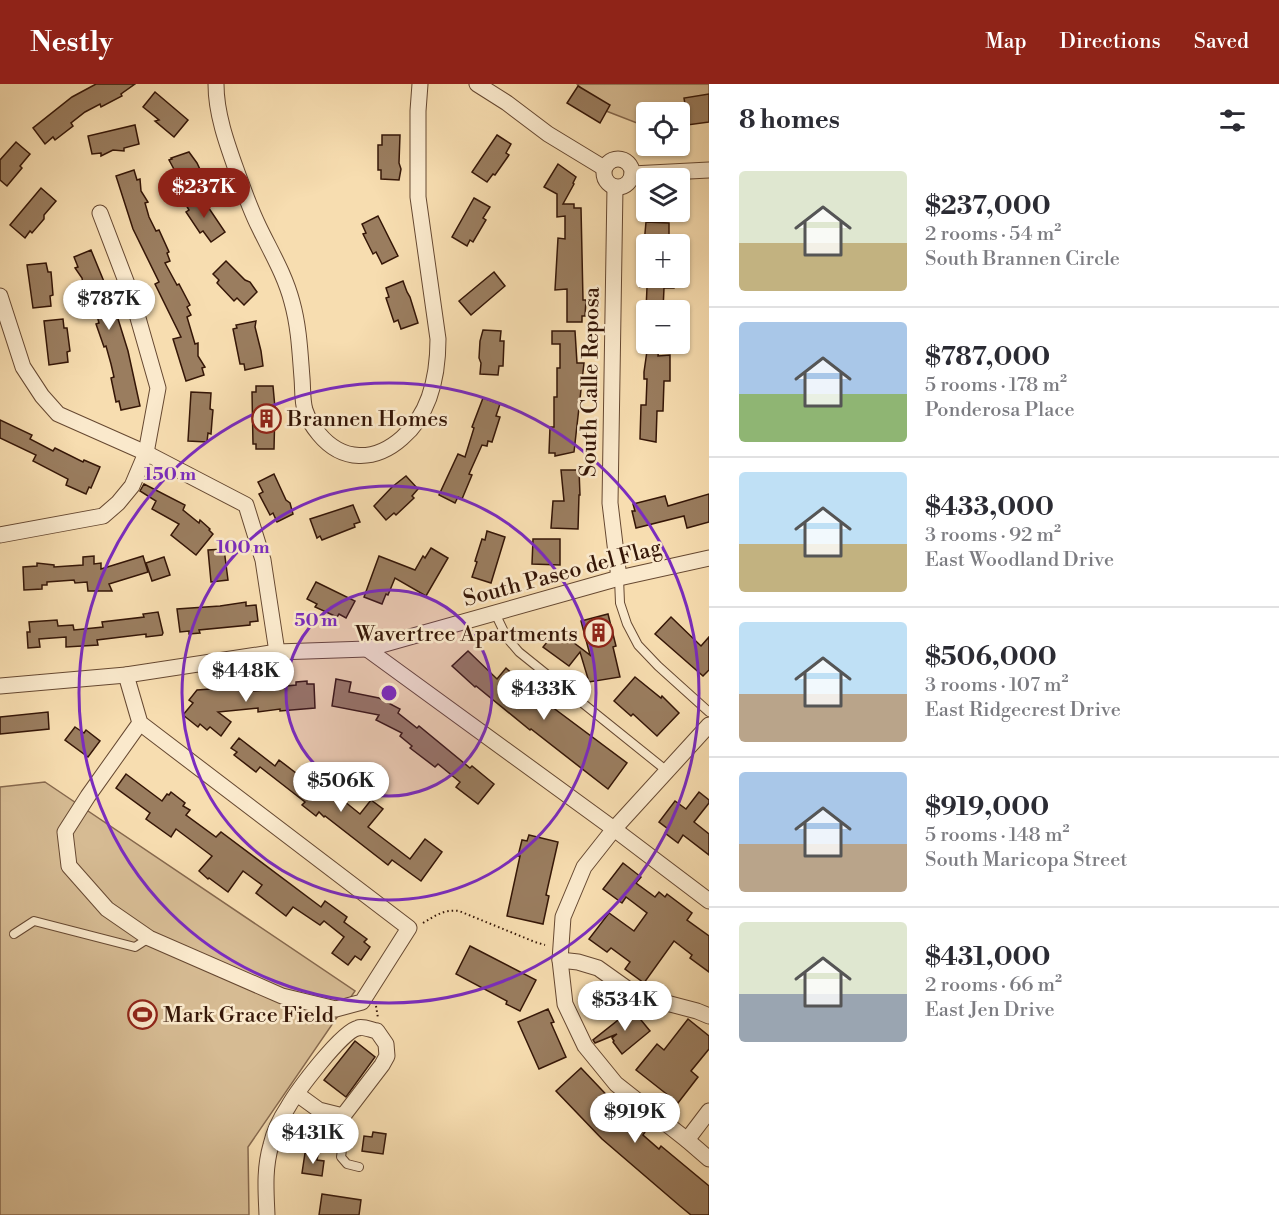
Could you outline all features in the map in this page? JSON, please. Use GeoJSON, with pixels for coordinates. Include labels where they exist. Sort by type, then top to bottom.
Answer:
{"type":"FeatureCollection","features":[{"type":"Feature","properties":{"kind":"street"},"geometry":{"type":"LineString","coordinates":[[216,84],[221,119],[231,154],[252,213],[281,271],[292,302],[299,337],[305,410],[313,426],[324,440],[340,451],[359,456],[369,456],[388,449],[406,435],[426,408],[436,377],[438,339],[418,197],[420,84]]}},
{"type":"Feature","properties":{"kind":"street"},"geometry":{"type":"LineString","coordinates":[[477,84],[548,134],[604,168]]}},
{"type":"Feature","properties":{"kind":"street"},"geometry":{"type":"LineString","coordinates":[[621,159],[626,160],[629,164],[632,174],[627,183],[615,187],[607,181],[603,173],[610,161],[621,159]]}},
{"type":"Feature","properties":{"kind":"street"},"geometry":{"type":"LineString","coordinates":[[632,174],[709,170]]}},
{"type":"Feature","properties":{"kind":"street","name":"South Calle Reposa"},"geometry":{"type":"LineString","coordinates":[[615,187],[610,503],[619,578]]}},
{"type":"Feature","properties":{"kind":"street"},"geometry":{"type":"LineString","coordinates":[[0,535],[103,516],[132,486],[146,453],[158,388],[132,297],[99,213]]}},
{"type":"Feature","properties":{"kind":"street"},"geometry":{"type":"LineString","coordinates":[[2,306],[23,367],[42,396],[58,414],[146,453],[246,505],[262,560],[277,652]]}},
{"type":"Feature","properties":{"kind":"street","name":"South Paseo del Flag"},"geometry":{"type":"LineString","coordinates":[[0,686],[126,675],[277,652],[367,649],[619,578],[709,558]]}},
{"type":"Feature","properties":{"kind":"street"},"geometry":{"type":"LineString","coordinates":[[367,649],[709,901]]}},
{"type":"Feature","properties":{"kind":"street"},"geometry":{"type":"LineString","coordinates":[[126,675],[140,723],[409,928],[362,1002],[336,1009],[282,996],[149,938],[107,909],[69,866],[65,832],[140,723]]}},
{"type":"Feature","properties":{"kind":"street"},"geometry":{"type":"LineString","coordinates":[[709,725],[614,829],[584,867],[563,916],[560,954],[566,1004],[585,1046],[616,1084],[709,1159]]}},
{"type":"Feature","properties":{"kind":"street"},"geometry":{"type":"LineString","coordinates":[[560,954],[598,968],[636,995],[709,1016]]}},
{"type":"Feature","properties":{"kind":"street"},"geometry":{"type":"LineString","coordinates":[[267,1215],[265,1178],[270,1146],[278,1125],[297,1094],[344,1036],[359,1027],[376,1031],[386,1044],[387,1056],[382,1065],[343,1116],[319,1110],[297,1094]]}},
{"type":"Feature","properties":{"kind":"street"},"geometry":{"type":"LineString","coordinates":[[687,1140],[709,1111]]}},
{"type":"Feature","properties":{"kind":"lane"},"geometry":{"type":"LineString","coordinates":[[619,578],[620,603],[627,624],[638,645],[709,712]]}},
{"type":"Feature","properties":{"kind":"lane"},"geometry":{"type":"LineString","coordinates":[[495,613],[507,638],[519,652],[667,771]]}},
{"type":"Feature","properties":{"kind":"lane"},"geometry":{"type":"LineString","coordinates":[[14,934],[34,921],[135,947],[149,938]]}},
{"type":"Feature","properties":{"kind":"lane"},"geometry":{"type":"LineString","coordinates":[[343,1116],[344,1135],[341,1157],[347,1164],[359,1167]]}},
{"type":"Feature","properties":{"kind":"path"},"geometry":{"type":"LineString","coordinates":[[409,928],[422,924],[441,912],[459,911],[560,954]]}},
{"type":"Feature","properties":{"kind":"path"},"geometry":{"type":"LineString","coordinates":[[366,997],[378,1008],[376,1031]]}},
{"type":"Feature","properties":{"kind":"shaded area"},"geometry":{"type":"Polygon","coordinates":[[[577,84],[709,84],[709,110],[690,113],[690,102],[636,102],[636,123],[601,109],[577,84]]]}},
{"type":"Feature","properties":{"kind":"shaded area"},"geometry":{"type":"Polygon","coordinates":[[[45,782],[355,991],[248,1147],[249,1215],[0,1215],[0,787],[45,782]]]}},
{"type":"Feature","properties":{"kind":"building"},"geometry":{"type":"Polygon","coordinates":[[[96,84],[135,84],[121,94],[122,96],[85,112],[71,123],[73,126],[55,140],[53,137],[45,144],[33,128],[72,97],[96,84]]]}},
{"type":"Feature","properties":{"kind":"building"},"geometry":{"type":"Polygon","coordinates":[[[578,86],[610,105],[600,123],[567,103],[578,86]]]}},
{"type":"Feature","properties":{"kind":"building"},"geometry":{"type":"Polygon","coordinates":[[[155,92],[188,120],[174,137],[143,107],[155,92]]]}},
{"type":"Feature","properties":{"kind":"building"},"geometry":{"type":"Polygon","coordinates":[[[709,94],[709,122],[690,125],[690,102],[685,102],[684,98],[709,94]]]}},
{"type":"Feature","properties":{"kind":"building"},"geometry":{"type":"Polygon","coordinates":[[[135,125],[139,144],[124,148],[124,151],[113,150],[101,156],[101,153],[92,154],[88,136],[135,125]]]}},
{"type":"Feature","properties":{"kind":"building"},"geometry":{"type":"Polygon","coordinates":[[[382,135],[400,135],[399,180],[381,179],[381,170],[378,170],[378,145],[382,145],[382,135]]]}},
{"type":"Feature","properties":{"kind":"building"},"geometry":{"type":"Polygon","coordinates":[[[497,135],[511,144],[506,153],[509,155],[487,182],[472,172],[497,135]]]}},
{"type":"Feature","properties":{"kind":"building"},"geometry":{"type":"Polygon","coordinates":[[[16,142],[30,154],[7,186],[0,180],[0,160],[16,142]]]}},
{"type":"Feature","properties":{"kind":"building"},"geometry":{"type":"Polygon","coordinates":[[[189,152],[203,176],[187,185],[184,180],[181,182],[169,160],[189,152]]]}},
{"type":"Feature","properties":{"kind":"building"},"geometry":{"type":"Polygon","coordinates":[[[558,164],[576,177],[563,204],[574,204],[574,208],[581,208],[583,300],[586,300],[585,316],[582,316],[582,322],[567,322],[567,289],[555,290],[558,238],[565,239],[565,216],[557,217],[557,194],[544,187],[558,164]]]}},
{"type":"Feature","properties":{"kind":"building"},"geometry":{"type":"Polygon","coordinates":[[[134,170],[137,180],[140,179],[141,191],[148,202],[145,203],[149,217],[156,231],[159,230],[169,252],[167,253],[170,261],[165,263],[190,305],[187,307],[191,315],[187,317],[195,344],[198,343],[198,356],[205,367],[202,368],[204,375],[186,381],[173,339],[181,337],[155,284],[159,282],[133,229],[116,176],[134,170]]]}},
{"type":"Feature","properties":{"kind":"building"},"geometry":{"type":"Polygon","coordinates":[[[41,188],[56,201],[44,215],[44,219],[25,238],[10,225],[41,188]]]}},
{"type":"Feature","properties":{"kind":"building"},"geometry":{"type":"Polygon","coordinates":[[[200,195],[225,232],[211,242],[203,231],[200,233],[186,212],[189,210],[186,205],[200,195]]]}},
{"type":"Feature","properties":{"kind":"building"},"geometry":{"type":"Polygon","coordinates":[[[474,198],[490,207],[483,218],[486,220],[473,242],[470,240],[467,246],[452,237],[474,198]]]}},
{"type":"Feature","properties":{"kind":"building"},"geometry":{"type":"Polygon","coordinates":[[[378,216],[398,256],[382,264],[376,252],[373,254],[363,234],[366,233],[362,224],[378,216]]]}},
{"type":"Feature","properties":{"kind":"building"},"geometry":{"type":"Polygon","coordinates":[[[646,222],[669,223],[669,234],[645,234],[646,222]]]}},
{"type":"Feature","properties":{"kind":"building"},"geometry":{"type":"Polygon","coordinates":[[[91,250],[114,306],[128,351],[140,406],[121,410],[119,401],[116,402],[111,378],[114,377],[106,346],[104,347],[96,324],[99,323],[92,297],[90,298],[86,289],[84,290],[82,278],[75,268],[78,267],[74,257],[91,250]]]}},
{"type":"Feature","properties":{"kind":"building"},"geometry":{"type":"Polygon","coordinates":[[[226,261],[250,282],[257,292],[244,305],[237,298],[234,301],[217,283],[219,280],[213,274],[226,261]]]}},
{"type":"Feature","properties":{"kind":"building"},"geometry":{"type":"Polygon","coordinates":[[[46,263],[48,272],[51,272],[53,295],[50,296],[51,306],[33,308],[27,265],[46,263]]]}},
{"type":"Feature","properties":{"kind":"building"},"geometry":{"type":"Polygon","coordinates":[[[494,272],[505,286],[471,315],[459,301],[494,272]]]}},
{"type":"Feature","properties":{"kind":"building"},"geometry":{"type":"Polygon","coordinates":[[[403,281],[418,323],[401,329],[398,320],[394,322],[386,298],[389,297],[386,288],[403,281]]]}},
{"type":"Feature","properties":{"kind":"building"},"geometry":{"type":"Polygon","coordinates":[[[647,288],[664,288],[663,300],[646,300],[647,288]]]}},
{"type":"Feature","properties":{"kind":"building"},"geometry":{"type":"Polygon","coordinates":[[[63,319],[64,328],[67,328],[70,351],[67,352],[68,362],[49,365],[44,321],[63,319]]]}},
{"type":"Feature","properties":{"kind":"building","name":"Brannen Homes"},"geometry":{"type":"Polygon","coordinates":[[[256,321],[255,327],[263,366],[245,370],[244,364],[240,364],[233,329],[237,328],[236,325],[256,321]]]}},
{"type":"Feature","properties":{"kind":"building","name":"Brannen Homes"},"geometry":{"type":"Polygon","coordinates":[[[483,330],[501,331],[500,341],[504,341],[503,366],[499,366],[498,375],[480,374],[480,341],[483,330]]]}},
{"type":"Feature","properties":{"kind":"building"},"geometry":{"type":"Polygon","coordinates":[[[552,331],[575,331],[577,363],[584,363],[574,452],[555,456],[555,453],[549,453],[550,427],[554,427],[554,397],[557,397],[560,344],[552,344],[552,331]]]}},
{"type":"Feature","properties":{"kind":"building"},"geometry":{"type":"Polygon","coordinates":[[[647,354],[670,355],[670,381],[664,381],[663,411],[657,411],[656,442],[640,439],[641,405],[646,405],[647,379],[644,379],[647,354]]]}},
{"type":"Feature","properties":{"kind":"building","name":"Brannen Homes"},"geometry":{"type":"Polygon","coordinates":[[[256,386],[273,386],[274,449],[256,449],[256,444],[253,444],[252,392],[256,392],[256,386]]]}},
{"type":"Feature","properties":{"kind":"building"},"geometry":{"type":"Polygon","coordinates":[[[191,392],[211,393],[210,409],[213,410],[211,434],[208,433],[207,442],[188,441],[191,392]]]}},
{"type":"Feature","properties":{"kind":"building"},"geometry":{"type":"Polygon","coordinates":[[[483,398],[500,404],[496,416],[500,417],[492,442],[488,441],[487,446],[482,445],[469,474],[472,475],[462,499],[458,497],[455,503],[439,495],[458,454],[465,457],[474,428],[472,427],[483,398]]]}},
{"type":"Feature","properties":{"kind":"building"},"geometry":{"type":"Polygon","coordinates":[[[0,420],[32,435],[30,439],[53,451],[55,448],[83,462],[84,460],[100,467],[91,488],[89,487],[86,494],[66,485],[68,479],[33,461],[36,455],[0,438],[0,420]]]}},
{"type":"Feature","properties":{"kind":"building"},"geometry":{"type":"Polygon","coordinates":[[[561,470],[579,470],[578,529],[551,528],[553,501],[564,501],[561,470]]]}},
{"type":"Feature","properties":{"kind":"building","name":"Brannen Homes"},"geometry":{"type":"Polygon","coordinates":[[[274,474],[286,500],[290,503],[293,514],[277,522],[273,513],[270,515],[259,494],[263,492],[258,482],[274,474]]]}},
{"type":"Feature","properties":{"kind":"building","name":"Brannen Homes"},"geometry":{"type":"Polygon","coordinates":[[[406,476],[418,489],[412,496],[414,498],[396,515],[394,513],[386,520],[374,506],[406,476]]]}},
{"type":"Feature","properties":{"kind":"building"},"geometry":{"type":"Polygon","coordinates":[[[144,484],[185,505],[183,510],[210,529],[213,534],[196,555],[171,535],[179,524],[152,509],[156,501],[140,491],[144,484]]]}},
{"type":"Feature","properties":{"kind":"building"},"geometry":{"type":"Polygon","coordinates":[[[709,494],[709,522],[687,528],[684,516],[636,528],[632,511],[635,511],[633,504],[665,496],[668,506],[709,494]]]}},
{"type":"Feature","properties":{"kind":"building"},"geometry":{"type":"Polygon","coordinates":[[[353,505],[360,522],[354,524],[355,527],[322,540],[320,536],[317,538],[310,519],[353,505]]]}},
{"type":"Feature","properties":{"kind":"building"},"geometry":{"type":"Polygon","coordinates":[[[487,531],[505,537],[491,583],[472,577],[482,539],[485,540],[487,531]]]}},
{"type":"Feature","properties":{"kind":"building"},"geometry":{"type":"Polygon","coordinates":[[[533,539],[560,539],[560,565],[532,564],[533,539]]]}},
{"type":"Feature","properties":{"kind":"building"},"geometry":{"type":"Polygon","coordinates":[[[431,548],[448,558],[426,596],[395,578],[382,604],[364,597],[379,556],[415,570],[431,548]]]}},
{"type":"Feature","properties":{"kind":"building"},"geometry":{"type":"Polygon","coordinates":[[[224,549],[228,580],[211,582],[208,550],[224,549]]]}},
{"type":"Feature","properties":{"kind":"building"},"geometry":{"type":"Polygon","coordinates":[[[94,556],[94,564],[101,563],[101,569],[143,556],[148,572],[109,584],[112,591],[88,591],[87,582],[75,583],[74,580],[47,582],[47,585],[42,585],[42,589],[24,590],[23,567],[37,566],[37,563],[54,565],[54,567],[83,565],[83,557],[94,556]]]}},
{"type":"Feature","properties":{"kind":"building"},"geometry":{"type":"Polygon","coordinates":[[[164,557],[170,575],[152,581],[146,563],[164,557]]]}},
{"type":"Feature","properties":{"kind":"building"},"geometry":{"type":"Polygon","coordinates":[[[316,582],[355,601],[346,618],[339,614],[337,617],[315,607],[317,604],[307,599],[316,582]]]}},
{"type":"Feature","properties":{"kind":"building"},"geometry":{"type":"Polygon","coordinates":[[[246,602],[246,606],[256,605],[258,621],[250,622],[250,625],[199,630],[200,633],[180,632],[177,609],[246,602]]]}},
{"type":"Feature","properties":{"kind":"building"},"geometry":{"type":"Polygon","coordinates":[[[158,612],[162,635],[146,637],[146,634],[97,640],[98,645],[66,647],[66,637],[39,639],[40,647],[28,648],[29,622],[57,620],[58,626],[73,625],[74,630],[103,627],[102,622],[144,617],[143,614],[158,612]]]}},
{"type":"Feature","properties":{"kind":"building"},"geometry":{"type":"Polygon","coordinates":[[[608,614],[616,646],[613,647],[620,677],[589,682],[580,652],[569,666],[543,647],[557,630],[590,655],[581,621],[608,614]]]}},
{"type":"Feature","properties":{"kind":"building"},"geometry":{"type":"Polygon","coordinates":[[[671,617],[701,646],[709,637],[709,670],[703,676],[655,634],[671,617]]]}},
{"type":"Feature","properties":{"kind":"building"},"geometry":{"type":"Polygon","coordinates":[[[468,651],[497,679],[506,668],[520,683],[627,763],[608,789],[475,687],[452,666],[468,651]]]}},
{"type":"Feature","properties":{"kind":"building"},"geometry":{"type":"Polygon","coordinates":[[[635,677],[661,698],[662,696],[679,713],[657,736],[633,714],[631,716],[614,701],[635,677]]]}},
{"type":"Feature","properties":{"kind":"building"},"geometry":{"type":"Polygon","coordinates":[[[336,679],[351,682],[349,692],[379,698],[400,709],[398,713],[417,728],[419,726],[470,768],[472,766],[494,784],[478,804],[456,787],[460,782],[438,764],[435,767],[410,748],[412,746],[400,736],[402,733],[376,720],[379,715],[332,706],[336,679]]]}},
{"type":"Feature","properties":{"kind":"building"},"geometry":{"type":"Polygon","coordinates":[[[307,681],[307,684],[314,684],[315,708],[258,712],[258,708],[218,712],[231,722],[221,736],[210,727],[207,730],[200,724],[198,727],[183,715],[193,703],[189,700],[197,690],[254,686],[254,691],[286,688],[286,686],[296,685],[296,682],[307,681]]]}},
{"type":"Feature","properties":{"kind":"building"},"geometry":{"type":"Polygon","coordinates":[[[48,712],[49,729],[0,734],[0,717],[48,712]]]}},
{"type":"Feature","properties":{"kind":"building"},"geometry":{"type":"Polygon","coordinates":[[[75,727],[84,733],[86,730],[100,741],[88,757],[65,740],[75,727]]]}},
{"type":"Feature","properties":{"kind":"building"},"geometry":{"type":"Polygon","coordinates":[[[239,738],[275,766],[279,760],[309,783],[315,775],[341,795],[339,797],[360,814],[371,800],[383,809],[368,827],[410,859],[425,839],[442,852],[421,881],[392,860],[388,865],[325,816],[319,812],[316,816],[302,805],[305,802],[260,767],[256,772],[234,755],[237,752],[231,748],[239,738]]]}},
{"type":"Feature","properties":{"kind":"building"},"geometry":{"type":"Polygon","coordinates":[[[126,774],[162,801],[171,792],[185,803],[183,806],[190,810],[186,815],[216,837],[221,832],[321,907],[325,901],[347,917],[344,922],[367,939],[364,942],[370,947],[361,960],[355,956],[348,965],[332,953],[344,937],[324,921],[320,925],[293,907],[286,916],[256,893],[262,885],[243,871],[228,892],[208,879],[199,871],[212,856],[176,829],[171,837],[146,819],[150,813],[116,788],[126,774]]]}},
{"type":"Feature","properties":{"kind":"building"},"geometry":{"type":"Polygon","coordinates":[[[699,792],[709,800],[709,803],[694,822],[709,834],[709,855],[683,835],[678,843],[665,833],[668,829],[659,822],[675,801],[686,809],[699,792]]]}},
{"type":"Feature","properties":{"kind":"building"},"geometry":{"type":"Polygon","coordinates":[[[529,835],[558,842],[546,895],[549,896],[543,924],[507,916],[522,840],[527,841],[529,835]]]}},
{"type":"Feature","properties":{"kind":"building"},"geometry":{"type":"Polygon","coordinates":[[[623,863],[641,877],[636,883],[655,897],[659,892],[665,897],[667,894],[692,913],[687,920],[709,936],[709,972],[690,958],[692,955],[674,941],[644,983],[625,969],[630,962],[611,948],[607,952],[589,939],[609,913],[634,931],[647,913],[626,897],[622,903],[603,889],[623,863]]]}},
{"type":"Feature","properties":{"kind":"building"},"geometry":{"type":"Polygon","coordinates":[[[470,946],[536,980],[520,1011],[506,1004],[507,1001],[456,974],[470,946]]]}},
{"type":"Feature","properties":{"kind":"building"},"geometry":{"type":"Polygon","coordinates":[[[548,1009],[554,1022],[551,1023],[566,1057],[539,1069],[518,1022],[548,1009]]]}},
{"type":"Feature","properties":{"kind":"building"},"geometry":{"type":"Polygon","coordinates":[[[632,1009],[650,1031],[622,1054],[612,1038],[617,1034],[595,1043],[593,1040],[632,1009]]]}},
{"type":"Feature","properties":{"kind":"building"},"geometry":{"type":"Polygon","coordinates":[[[688,1019],[709,1036],[709,1049],[691,1071],[698,1077],[678,1103],[636,1070],[657,1044],[664,1050],[688,1019]]]}},
{"type":"Feature","properties":{"kind":"building"},"geometry":{"type":"Polygon","coordinates":[[[355,1041],[375,1057],[346,1097],[324,1080],[355,1041]]]}},
{"type":"Feature","properties":{"kind":"building"},"geometry":{"type":"Polygon","coordinates":[[[581,1068],[617,1108],[645,1132],[643,1135],[659,1149],[661,1146],[709,1186],[709,1215],[691,1215],[602,1139],[556,1091],[581,1068]]]}},
{"type":"Feature","properties":{"kind":"building"},"geometry":{"type":"Polygon","coordinates":[[[373,1132],[386,1134],[383,1154],[362,1151],[364,1136],[372,1137],[373,1132]]]}},
{"type":"Feature","properties":{"kind":"building"},"geometry":{"type":"Polygon","coordinates":[[[305,1153],[318,1155],[317,1160],[324,1161],[322,1176],[302,1173],[305,1153]]]}},
{"type":"Feature","properties":{"kind":"building"},"geometry":{"type":"Polygon","coordinates":[[[322,1194],[361,1200],[359,1215],[319,1215],[322,1194]]]}},
{"type":"Feature","properties":{"kind":"place","name":"Brannen Homes"},"geometry":{"type":"Point","coordinates":[266,418]}},
{"type":"Feature","properties":{"kind":"place","name":"Wavertree Apartments"},"geometry":{"type":"Point","coordinates":[599,633]}},
{"type":"Feature","properties":{"kind":"place","name":"Mark Grace Field"},"geometry":{"type":"Point","coordinates":[142,1014]}}]}
